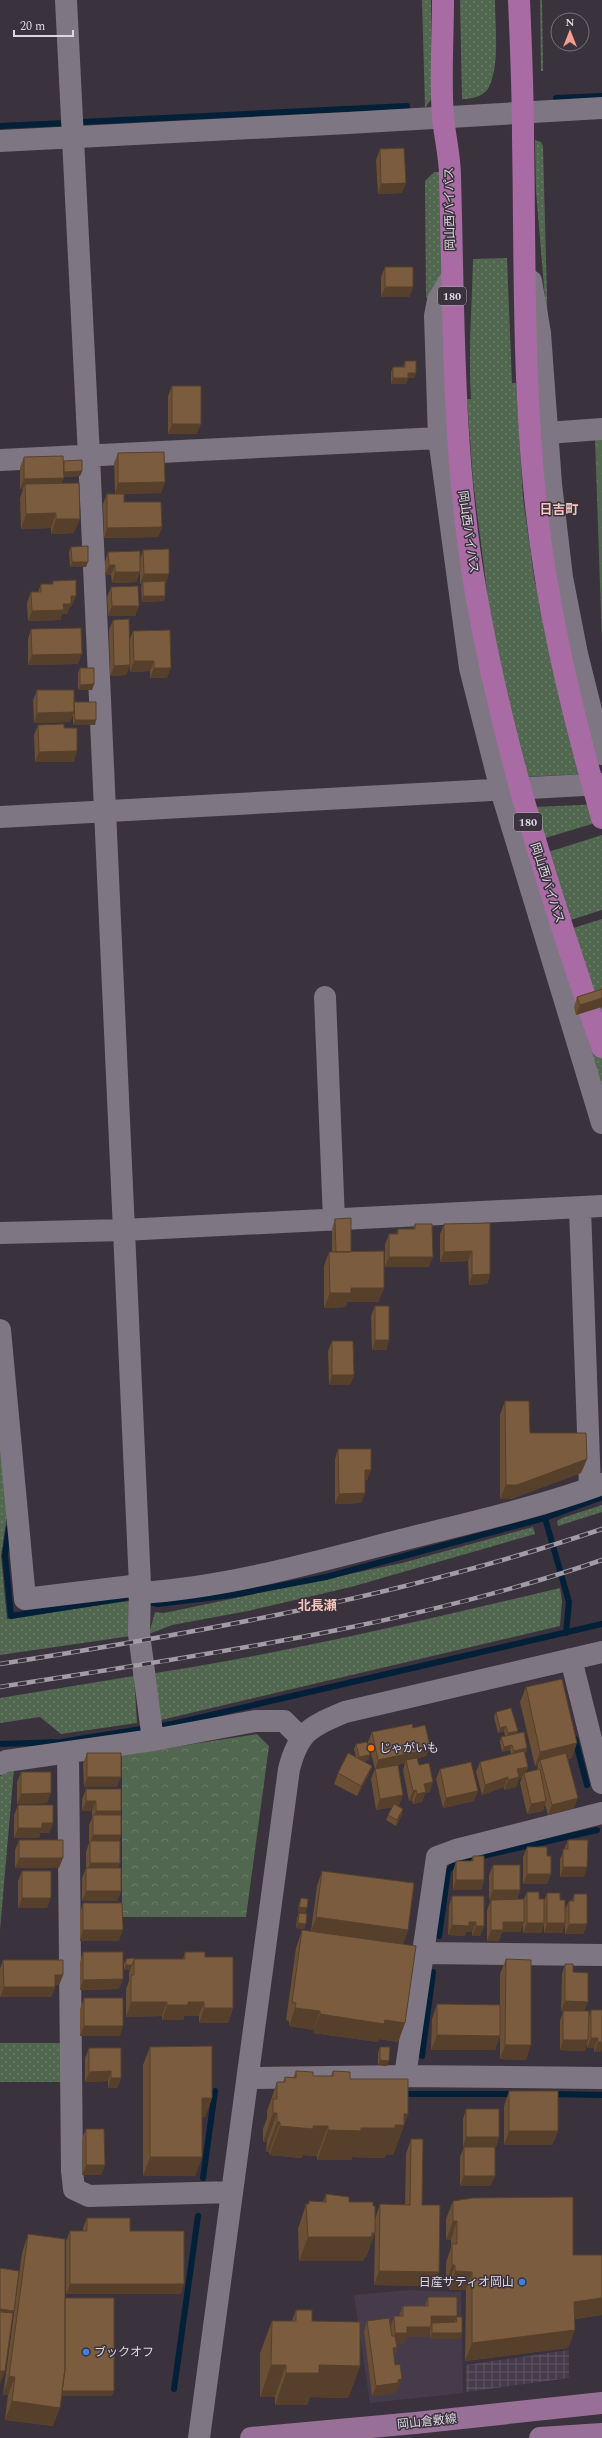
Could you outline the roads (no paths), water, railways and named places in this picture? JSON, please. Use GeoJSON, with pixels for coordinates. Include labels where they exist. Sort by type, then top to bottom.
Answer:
{"type":"FeatureCollection","features":[{"type":"Feature","properties":{"kind":"highway","name":"岡山西バイパス"},"geometry":{"type":"LineString","coordinates":[[443,0],[443,116],[450,173],[452,278],[462,493],[476,591],[490,670],[513,767],[536,848],[602,1047]]}},
{"type":"Feature","properties":{"kind":"highway"},"geometry":{"type":"LineString","coordinates":[[519,0],[523,112],[524,241],[529,415],[534,486],[546,580],[561,659],[581,743],[602,818]]}},
{"type":"Feature","properties":{"kind":"main road","name":"岡山倉敷線"},"geometry":{"type":"LineString","coordinates":[[251,2438],[423,2423],[602,2403]]}},
{"type":"Feature","properties":{"kind":"main road"},"geometry":{"type":"LineString","coordinates":[[540,2438],[602,2434]]}},
{"type":"Feature","properties":{"kind":"street"},"geometry":{"type":"LineString","coordinates":[[66,0],[89,456],[140,1595],[139,1634],[152,1732]]}},
{"type":"Feature","properties":{"kind":"street"},"geometry":{"type":"LineString","coordinates":[[0,141],[602,108]]}},
{"type":"Feature","properties":{"kind":"street"},"geometry":{"type":"LineString","coordinates":[[524,241],[540,333],[547,433],[562,577],[577,654],[602,754]]}},
{"type":"Feature","properties":{"kind":"street"},"geometry":{"type":"LineString","coordinates":[[452,278],[438,300],[436,316],[439,438],[470,668],[501,790],[602,1123]]}},
{"type":"Feature","properties":{"kind":"street"},"geometry":{"type":"LineString","coordinates":[[547,433],[602,429]]}},
{"type":"Feature","properties":{"kind":"street"},"geometry":{"type":"LineString","coordinates":[[0,460],[439,438]]}},
{"type":"Feature","properties":{"kind":"street"},"geometry":{"type":"LineString","coordinates":[[0,817],[602,784]]}},
{"type":"Feature","properties":{"kind":"street"},"geometry":{"type":"LineString","coordinates":[[325,997],[334,1220]]}},
{"type":"Feature","properties":{"kind":"street"},"geometry":{"type":"LineString","coordinates":[[0,1233],[123,1230],[602,1206]]}},
{"type":"Feature","properties":{"kind":"street"},"geometry":{"type":"LineString","coordinates":[[0,1330],[25,1599],[140,1595],[278,1572],[489,1518],[596,1486],[580,1208]]}},
{"type":"Feature","properties":{"kind":"street"},"geometry":{"type":"LineString","coordinates":[[199,2438],[289,1769],[301,1738],[317,1724],[345,1712],[602,1652]]}},
{"type":"Feature","properties":{"kind":"street"},"geometry":{"type":"LineString","coordinates":[[571,1659],[602,1783]]}},
{"type":"Feature","properties":{"kind":"street"},"geometry":{"type":"LineString","coordinates":[[0,1764],[6,1761],[68,1753],[152,1732],[255,1721],[284,1722],[301,1738]]}},
{"type":"Feature","properties":{"kind":"street"},"geometry":{"type":"LineString","coordinates":[[68,1753],[72,2171],[74,2189],[89,2196],[232,2192]]}},
{"type":"Feature","properties":{"kind":"street"},"geometry":{"type":"LineString","coordinates":[[405,2076],[437,1857],[456,1850],[602,1813]]}},
{"type":"Feature","properties":{"kind":"street"},"geometry":{"type":"LineString","coordinates":[[423,1953],[602,1954]]}},
{"type":"Feature","properties":{"kind":"street"},"geometry":{"type":"LineString","coordinates":[[248,2078],[405,2076],[602,2078]]}},
{"type":"Feature","properties":{"kind":"waterway"},"geometry":{"type":"LineString","coordinates":[[556,98],[602,96]]}},
{"type":"Feature","properties":{"kind":"waterway"},"geometry":{"type":"LineString","coordinates":[[81,122],[407,106]]}},
{"type":"Feature","properties":{"kind":"waterway"},"geometry":{"type":"LineString","coordinates":[[0,126],[65,123]]}},
{"type":"Feature","properties":{"kind":"waterway"},"geometry":{"type":"LineString","coordinates":[[146,1601],[158,1604],[232,1595],[326,1577],[545,1518],[602,1497]]}},
{"type":"Feature","properties":{"kind":"waterway"},"geometry":{"type":"LineString","coordinates":[[545,1518],[569,1602],[566,1633]]}},
{"type":"Feature","properties":{"kind":"waterway"},"geometry":{"type":"LineString","coordinates":[[9,1528],[5,1555],[11,1616],[130,1597],[137,1599]]}},
{"type":"Feature","properties":{"kind":"waterway"},"geometry":{"type":"LineString","coordinates":[[0,1744],[61,1742],[172,1724],[602,1624]]}},
{"type":"Feature","properties":{"kind":"waterway"},"geometry":{"type":"LineString","coordinates":[[575,1739],[587,1785]]}},
{"type":"Feature","properties":{"kind":"waterway"},"geometry":{"type":"LineString","coordinates":[[439,1936],[448,1871],[456,1862],[597,1830]]}},
{"type":"Feature","properties":{"kind":"waterway"},"geometry":{"type":"LineString","coordinates":[[422,2056],[433,1972]]}},
{"type":"Feature","properties":{"kind":"waterway"},"geometry":{"type":"LineString","coordinates":[[203,2178],[215,2091]]}},
{"type":"Feature","properties":{"kind":"waterway"},"geometry":{"type":"LineString","coordinates":[[400,2094],[514,2094]]}},
{"type":"Feature","properties":{"kind":"waterway"},"geometry":{"type":"LineString","coordinates":[[550,2094],[602,2095]]}},
{"type":"Feature","properties":{"kind":"waterway"},"geometry":{"type":"LineString","coordinates":[[174,2389],[198,2216]]}},
{"type":"Feature","properties":{"kind":"railway"},"geometry":{"type":"LineString","coordinates":[[0,1664],[152,1639],[304,1609],[454,1573],[602,1529]]}},
{"type":"Feature","properties":{"kind":"railway"},"geometry":{"type":"LineString","coordinates":[[0,1687],[304,1637],[380,1621],[454,1604],[529,1583],[602,1560]]}},
{"type":"Feature","properties":{"kind":"place","name":"じゃがいも"},"geometry":{"type":"Point","coordinates":[371,1748]}},
{"type":"Feature","properties":{"kind":"place","name":"日産サティオ岡山"},"geometry":{"type":"Point","coordinates":[522,2282]}},
{"type":"Feature","properties":{"kind":"place","name":"ブックオフ"},"geometry":{"type":"Point","coordinates":[86,2352]}},
{"type":"Feature","properties":{"kind":"district","name":"日吉町"},"geometry":{"type":"Point","coordinates":[559,510]}},
{"type":"Feature","properties":{"kind":"district","name":"北長瀬"},"geometry":{"type":"Point","coordinates":[317,1606]}}]}
